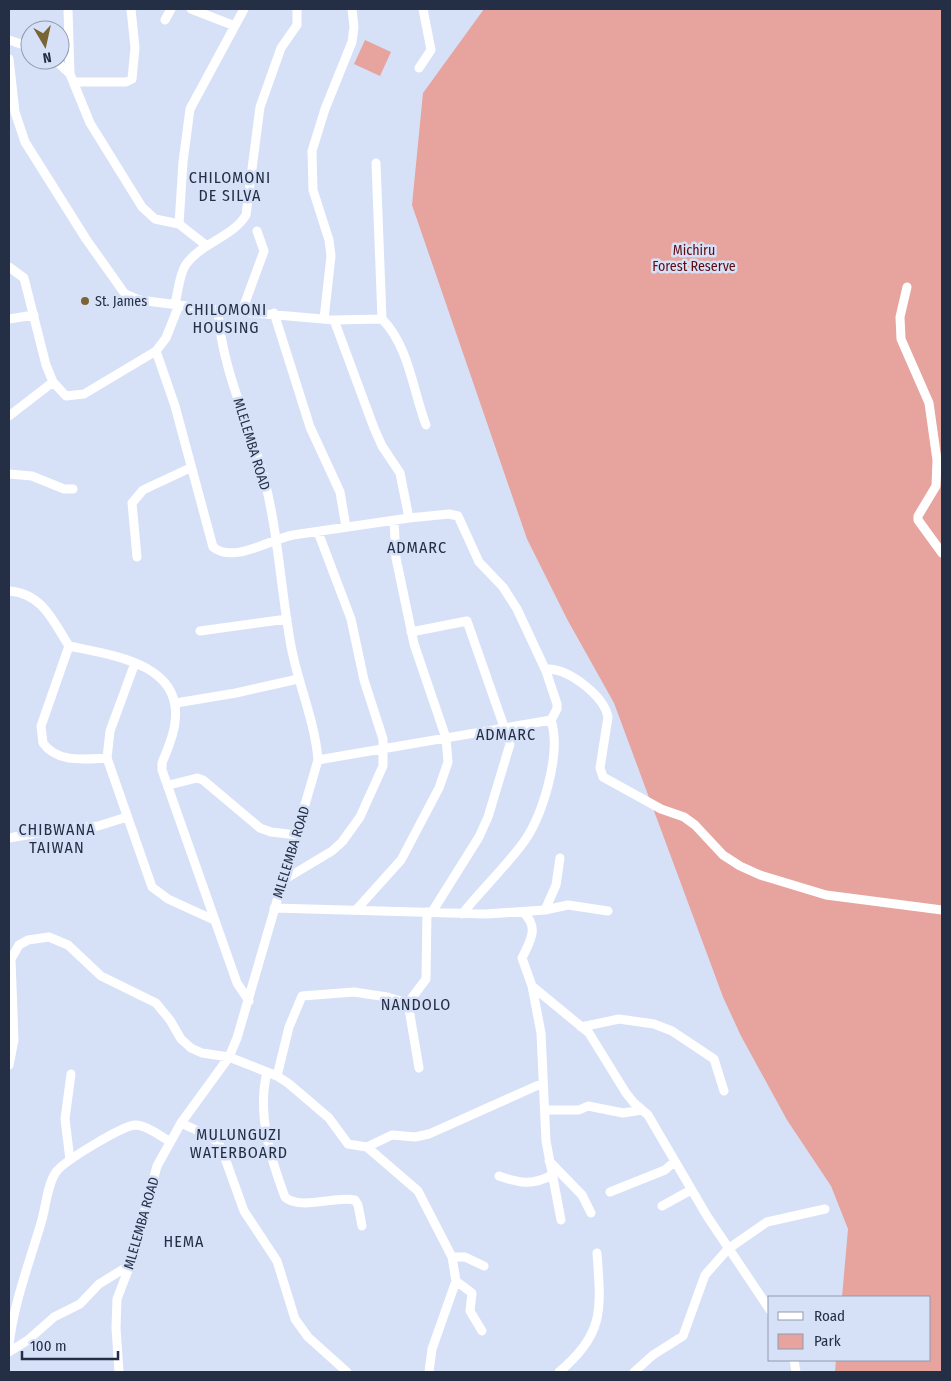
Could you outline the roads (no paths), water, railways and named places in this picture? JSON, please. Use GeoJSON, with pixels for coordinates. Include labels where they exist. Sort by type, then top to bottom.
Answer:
{"type":"FeatureCollection","features":[{"type":"Feature","properties":{"kind":"street"},"geometry":{"type":"LineString","coordinates":[[68,9],[72,78],[90,124],[142,207],[155,218],[179,224],[207,246]]}},
{"type":"Feature","properties":{"kind":"street"},"geometry":{"type":"LineString","coordinates":[[64,70],[72,78],[126,82],[132,79],[135,48],[131,9]]}},
{"type":"Feature","properties":{"kind":"street"},"geometry":{"type":"LineString","coordinates":[[165,20],[171,9]]}},
{"type":"Feature","properties":{"kind":"street"},"geometry":{"type":"LineString","coordinates":[[192,9],[235,26]]}},
{"type":"Feature","properties":{"kind":"street"},"geometry":{"type":"LineString","coordinates":[[179,224],[183,162],[190,109],[244,9]]}},
{"type":"Feature","properties":{"kind":"street"},"geometry":{"type":"LineString","coordinates":[[9,267],[24,278],[44,358],[53,382],[66,396],[77,396],[126,370],[156,351],[166,338],[177,304],[186,265],[207,246],[238,226],[246,215],[260,107],[281,48],[297,25],[297,9]]}},
{"type":"Feature","properties":{"kind":"street"},"geometry":{"type":"LineString","coordinates":[[324,319],[331,256],[329,240],[313,190],[312,152],[322,117],[352,42],[354,27],[352,9]]}},
{"type":"Feature","properties":{"kind":"street"},"geometry":{"type":"LineString","coordinates":[[419,68],[431,50],[423,9]]}},
{"type":"Feature","properties":{"kind":"street"},"geometry":{"type":"LineString","coordinates":[[9,59],[15,112],[25,142],[119,288],[125,294],[139,300],[218,310],[274,313],[334,320],[382,319]]}},
{"type":"Feature","properties":{"kind":"street"},"geometry":{"type":"LineString","coordinates":[[376,163],[382,319],[401,347],[426,426]]}},
{"type":"Feature","properties":{"kind":"street"},"geometry":{"type":"LineString","coordinates":[[242,311],[264,251],[257,231]]}},
{"type":"Feature","properties":{"kind":"street"},"geometry":{"type":"LineString","coordinates":[[907,287],[900,316],[901,339],[929,403],[938,478],[918,516],[918,520],[942,554]]}},
{"type":"Feature","properties":{"kind":"street","name":"MLELEMBA ROAD"},"geometry":{"type":"LineString","coordinates":[[119,1372],[116,1308],[130,1265],[157,1166],[169,1141],[229,1057],[249,1001],[271,929],[274,908],[318,760],[315,737],[298,679],[286,619],[277,538],[261,468],[223,350],[218,310]]}},
{"type":"Feature","properties":{"kind":"street"},"geometry":{"type":"LineString","coordinates":[[274,313],[310,427],[340,492],[346,527]]}},
{"type":"Feature","properties":{"kind":"street"},"geometry":{"type":"LineString","coordinates":[[9,318],[34,315]]}},
{"type":"Feature","properties":{"kind":"street"},"geometry":{"type":"LineString","coordinates":[[334,320],[374,428],[382,446],[400,473],[409,518]]}},
{"type":"Feature","properties":{"kind":"street"},"geometry":{"type":"LineString","coordinates":[[156,351],[175,406],[190,468],[213,547],[224,553],[234,553],[251,549],[277,538],[409,518],[449,514],[458,516],[479,562],[502,587],[517,609],[546,671],[557,704],[557,709],[551,720],[554,736],[552,765],[534,823],[520,848],[462,914]]}},
{"type":"Feature","properties":{"kind":"street"},"geometry":{"type":"LineString","coordinates":[[9,416],[53,382]]}},
{"type":"Feature","properties":{"kind":"street"},"geometry":{"type":"LineString","coordinates":[[137,557],[132,503],[143,490],[190,468]]}},
{"type":"Feature","properties":{"kind":"street"},"geometry":{"type":"LineString","coordinates":[[9,474],[32,476],[64,489],[73,489]]}},
{"type":"Feature","properties":{"kind":"street"},"geometry":{"type":"LineString","coordinates":[[356,910],[401,860],[439,788],[448,762],[446,738],[420,664],[412,632],[396,558],[394,521]]}},
{"type":"Feature","properties":{"kind":"street"},"geometry":{"type":"LineString","coordinates":[[282,882],[332,851],[348,835],[360,817],[381,773],[384,750],[364,680],[351,619],[318,532]]}},
{"type":"Feature","properties":{"kind":"street"},"geometry":{"type":"LineString","coordinates":[[10,594],[27,594],[38,601],[69,646],[107,654],[135,663],[166,681],[172,691],[176,703],[175,724],[162,767],[237,983],[249,1001]]}},
{"type":"Feature","properties":{"kind":"street"},"geometry":{"type":"LineString","coordinates":[[200,631],[286,619]]}},
{"type":"Feature","properties":{"kind":"street"},"geometry":{"type":"LineString","coordinates":[[412,632],[467,620],[510,744],[488,817],[469,854],[430,912],[426,979],[408,1002],[419,1068]]}},
{"type":"Feature","properties":{"kind":"street"},"geometry":{"type":"LineString","coordinates":[[69,646],[41,726],[43,743],[57,756],[80,759],[107,758]]}},
{"type":"Feature","properties":{"kind":"street"},"geometry":{"type":"LineString","coordinates":[[135,663],[110,731],[107,758],[152,887],[168,899],[214,920]]}},
{"type":"Feature","properties":{"kind":"street"},"geometry":{"type":"LineString","coordinates":[[546,671],[549,669],[556,670],[588,687],[599,696],[607,710],[608,717],[600,768],[604,777],[661,809],[684,817],[695,825],[723,855],[740,866],[760,875],[826,895],[942,910]]}},
{"type":"Feature","properties":{"kind":"street"},"geometry":{"type":"LineString","coordinates":[[176,703],[236,693],[298,679]]}},
{"type":"Feature","properties":{"kind":"street"},"geometry":{"type":"LineString","coordinates":[[318,760],[551,720]]}},
{"type":"Feature","properties":{"kind":"street"},"geometry":{"type":"LineString","coordinates":[[169,785],[197,778],[203,780],[260,828],[271,832],[296,835]]}},
{"type":"Feature","properties":{"kind":"street"},"geometry":{"type":"LineString","coordinates":[[9,838],[66,828],[98,826],[127,816]]}},
{"type":"Feature","properties":{"kind":"street"},"geometry":{"type":"LineString","coordinates":[[545,910],[556,885],[560,858]]}},
{"type":"Feature","properties":{"kind":"street"},"geometry":{"type":"LineString","coordinates":[[274,908],[462,914],[523,912],[568,905],[608,911]]}},
{"type":"Feature","properties":{"kind":"street"},"geometry":{"type":"LineString","coordinates":[[523,912],[529,917],[534,928],[534,933],[522,958],[532,986],[541,1033],[548,1160],[561,1220]]}},
{"type":"Feature","properties":{"kind":"street"},"geometry":{"type":"LineString","coordinates":[[9,1065],[14,1040],[11,958],[19,945],[38,937],[59,939],[101,976],[156,1003],[170,1020],[181,1039],[191,1048],[202,1053],[229,1057],[277,1076],[298,1090],[329,1118],[348,1144],[367,1148],[418,1191],[452,1257],[456,1281],[434,1341],[429,1372]]}},
{"type":"Feature","properties":{"kind":"street"},"geometry":{"type":"LineString","coordinates":[[532,986],[582,1026],[597,1044],[626,1093],[648,1115],[691,1190],[728,1249],[768,1307]]}},
{"type":"Feature","properties":{"kind":"street"},"geometry":{"type":"LineString","coordinates":[[277,1076],[290,1027],[302,996],[354,992],[408,1002]]}},
{"type":"Feature","properties":{"kind":"street"},"geometry":{"type":"LineString","coordinates":[[582,1026],[619,1019],[654,1024],[672,1031],[714,1059],[724,1091]]}},
{"type":"Feature","properties":{"kind":"street"},"geometry":{"type":"LineString","coordinates":[[267,1072],[262,1097],[264,1118],[286,1197],[290,1200],[308,1202],[355,1200],[358,1205],[362,1226]]}},
{"type":"Feature","properties":{"kind":"street"},"geometry":{"type":"LineString","coordinates":[[70,1160],[65,1119],[71,1074]]}},
{"type":"Feature","properties":{"kind":"street"},"geometry":{"type":"LineString","coordinates":[[367,1148],[392,1135],[415,1137],[429,1134],[543,1083]]}},
{"type":"Feature","properties":{"kind":"street"},"geometry":{"type":"LineString","coordinates":[[546,1110],[579,1110],[588,1106],[624,1113],[642,1110]]}},
{"type":"Feature","properties":{"kind":"street"},"geometry":{"type":"LineString","coordinates":[[181,1123],[213,1138],[221,1147],[244,1211],[277,1261],[295,1319],[308,1337],[347,1372]]}},
{"type":"Feature","properties":{"kind":"street"},"geometry":{"type":"LineString","coordinates":[[9,1345],[14,1306],[41,1223],[51,1182],[57,1170],[70,1160],[133,1125],[144,1127],[169,1141]]}},
{"type":"Feature","properties":{"kind":"street"},"geometry":{"type":"LineString","coordinates":[[548,1160],[582,1195],[591,1213]]}},
{"type":"Feature","properties":{"kind":"street"},"geometry":{"type":"LineString","coordinates":[[610,1192],[665,1170],[675,1161]]}},
{"type":"Feature","properties":{"kind":"street"},"geometry":{"type":"LineString","coordinates":[[499,1176],[522,1184],[552,1176]]}},
{"type":"Feature","properties":{"kind":"street"},"geometry":{"type":"LineString","coordinates":[[662,1206],[691,1190]]}},
{"type":"Feature","properties":{"kind":"street"},"geometry":{"type":"LineString","coordinates":[[634,1372],[653,1355],[683,1336],[705,1275],[728,1249],[766,1222],[825,1209]]}},
{"type":"Feature","properties":{"kind":"street"},"geometry":{"type":"LineString","coordinates":[[559,1372],[583,1351],[596,1323],[599,1307],[597,1253]]}},
{"type":"Feature","properties":{"kind":"street"},"geometry":{"type":"LineString","coordinates":[[452,1257],[465,1257],[484,1266]]}},
{"type":"Feature","properties":{"kind":"street"},"geometry":{"type":"LineString","coordinates":[[9,1352],[28,1340],[54,1317],[80,1304],[99,1284],[130,1265]]}},
{"type":"Feature","properties":{"kind":"street"},"geometry":{"type":"LineString","coordinates":[[456,1281],[472,1293],[470,1311],[482,1331]]}},
{"type":"Feature","properties":{"kind":"place","name":"St. James"},"geometry":{"type":"Point","coordinates":[85,301]}},
{"type":"Feature","properties":{"kind":"district","name":"CHILOMONI DE SILVA"},"geometry":{"type":"Point","coordinates":[230,186]}},
{"type":"Feature","properties":{"kind":"district","name":"CHILOMONI HOUSING"},"geometry":{"type":"Point","coordinates":[226,318]}},
{"type":"Feature","properties":{"kind":"district","name":"ADMARC"},"geometry":{"type":"Point","coordinates":[417,547]}},
{"type":"Feature","properties":{"kind":"district","name":"ADMARC"},"geometry":{"type":"Point","coordinates":[506,734]}},
{"type":"Feature","properties":{"kind":"district","name":"CHIBWANA TAIWAN"},"geometry":{"type":"Point","coordinates":[57,838]}},
{"type":"Feature","properties":{"kind":"district","name":"NANDOLO"},"geometry":{"type":"Point","coordinates":[416,1004]}},
{"type":"Feature","properties":{"kind":"district","name":"MULUNGUZI WATERBOARD"},"geometry":{"type":"Point","coordinates":[239,1143]}},
{"type":"Feature","properties":{"kind":"district","name":"HEMA"},"geometry":{"type":"Point","coordinates":[184,1241]}},
{"type":"Feature","properties":{"kind":"park label","name":"Michiru Forest Reserve"},"geometry":{"type":"Point","coordinates":[694,258]}}]}
